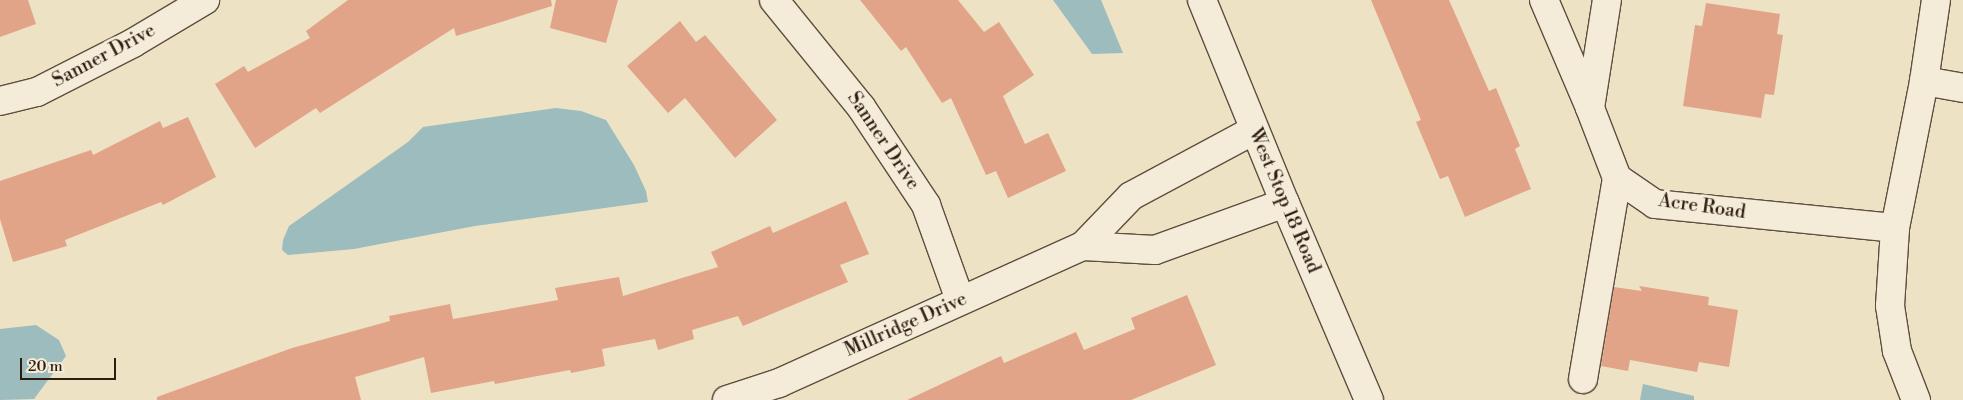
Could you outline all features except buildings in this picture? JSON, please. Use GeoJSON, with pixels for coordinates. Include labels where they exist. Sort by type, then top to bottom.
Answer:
{"type":"FeatureCollection","features":[{"type":"Feature","properties":{"kind":"street","name":"Sanner Drive"},"geometry":{"type":"LineString","coordinates":[[0,101],[37,92],[132,43],[204,0]]}},
{"type":"Feature","properties":{"kind":"street","name":"Sanner Drive"},"geometry":{"type":"LineString","coordinates":[[774,0],[862,106],[926,205],[960,300]]}},
{"type":"Feature","properties":{"kind":"street","name":"West Stop 18 Road"},"geometry":{"type":"LineString","coordinates":[[1202,0],[1284,203],[1369,400]]}},
{"type":"Feature","properties":{"kind":"street"},"geometry":{"type":"LineString","coordinates":[[1544,0],[1590,108],[1617,178],[1583,379]]}},
{"type":"Feature","properties":{"kind":"street"},"geometry":{"type":"LineString","coordinates":[[1590,108],[1607,0]]}},
{"type":"Feature","properties":{"kind":"street"},"geometry":{"type":"LineString","coordinates":[[1916,400],[1896,351],[1890,306],[1895,228],[1924,81],[1936,0]]}},
{"type":"Feature","properties":{"kind":"street"},"geometry":{"type":"LineString","coordinates":[[1924,81],[1963,88]]}},
{"type":"Feature","properties":{"kind":"street","name":"Millridge Drive"},"geometry":{"type":"LineString","coordinates":[[727,400],[779,383],[1083,246],[1131,196],[1254,130]]}},
{"type":"Feature","properties":{"kind":"street","name":"Acre Road"},"geometry":{"type":"LineString","coordinates":[[1617,178],[1655,204],[1895,228]]}},
{"type":"Feature","properties":{"kind":"street","name":"Millridge Drive"},"geometry":{"type":"LineString","coordinates":[[1083,246],[1155,250],[1284,203]]}},
{"type":"Feature","properties":{"kind":"water"},"geometry":{"type":"Polygon","coordinates":[[[1053,0],[1101,0],[1123,53],[1092,54],[1053,0]]]}},
{"type":"Feature","properties":{"kind":"water"},"geometry":{"type":"Polygon","coordinates":[[[556,108],[581,111],[606,120],[634,165],[646,191],[648,202],[475,226],[354,249],[288,255],[282,250],[283,240],[289,226],[408,142],[423,127],[556,108]]]}},
{"type":"Feature","properties":{"kind":"water"},"geometry":{"type":"Polygon","coordinates":[[[36,325],[59,340],[66,356],[34,399],[0,400],[0,329],[36,325]]]}},
{"type":"Feature","properties":{"kind":"water"},"geometry":{"type":"Polygon","coordinates":[[[1643,384],[1694,396],[1694,400],[1640,400],[1643,384]]]}}]}
